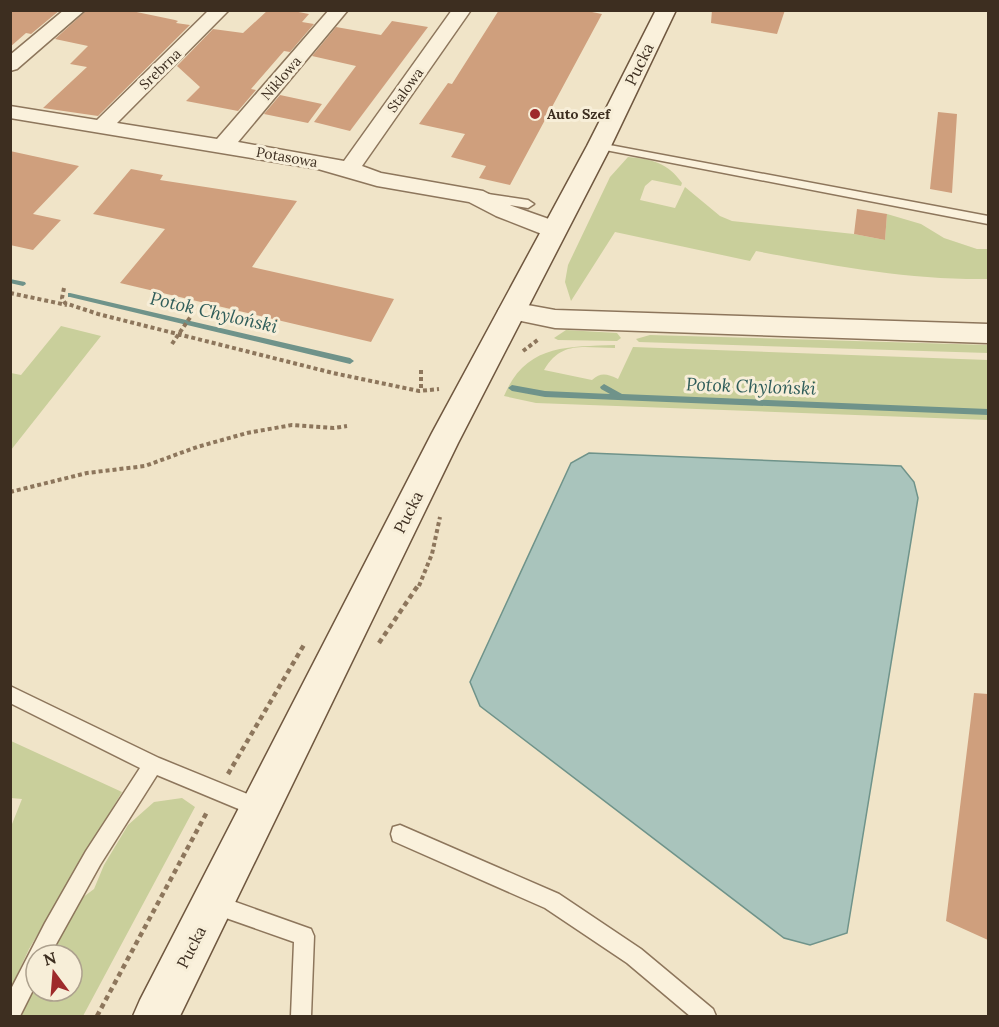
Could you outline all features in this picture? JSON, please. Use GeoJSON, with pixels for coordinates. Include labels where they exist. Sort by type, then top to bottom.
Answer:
{"type":"FeatureCollection","features":[{"type":"Feature","properties":{"kind":"street"},"geometry":{"type":"LineString","coordinates":[[10,65],[76,10]]}},
{"type":"Feature","properties":{"kind":"street","name":"Srebrna"},"geometry":{"type":"LineString","coordinates":[[101,127],[220,10]]}},
{"type":"Feature","properties":{"kind":"street","name":"Niklowa"},"geometry":{"type":"LineString","coordinates":[[223,146],[339,10]]}},
{"type":"Feature","properties":{"kind":"street","name":"Stalowa"},"geometry":{"type":"LineString","coordinates":[[349,169],[462,10]]}},
{"type":"Feature","properties":{"kind":"street","name":"Pucka"},"geometry":{"type":"LineString","coordinates":[[156,1017],[511,311],[599,146],[666,10]]}},
{"type":"Feature","properties":{"kind":"street","name":"Potasowa"},"geometry":{"type":"LineString","coordinates":[[10,112],[223,146],[349,169],[377,179],[475,196],[504,212],[555,230]]}},
{"type":"Feature","properties":{"kind":"street"},"geometry":{"type":"LineString","coordinates":[[511,311],[566,319],[988,334]]}},
{"type":"Feature","properties":{"kind":"lane"},"geometry":{"type":"LineString","coordinates":[[599,146],[988,220]]}},
{"type":"Feature","properties":{"kind":"lane"},"geometry":{"type":"LineString","coordinates":[[475,196],[528,204]]}},
{"type":"Feature","properties":{"kind":"lane"},"geometry":{"type":"LineString","coordinates":[[10,693],[153,765],[260,809]]}},
{"type":"Feature","properties":{"kind":"lane"},"geometry":{"type":"LineString","coordinates":[[45,943],[83,873],[153,765]]}},
{"type":"Feature","properties":{"kind":"lane"},"geometry":{"type":"LineString","coordinates":[[400,834],[552,901],[634,956],[706,1017]]}},
{"type":"Feature","properties":{"kind":"lane"},"geometry":{"type":"LineString","coordinates":[[213,904],[304,936],[302,1017]]}},
{"type":"Feature","properties":{"kind":"lane"},"geometry":{"type":"LineString","coordinates":[[10,1014],[24,986]]}},
{"type":"Feature","properties":{"kind":"path"},"geometry":{"type":"LineString","coordinates":[[64,288],[62,298],[71,306]]}},
{"type":"Feature","properties":{"kind":"path"},"geometry":{"type":"LineString","coordinates":[[10,293],[180,332],[333,373],[422,391],[441,389],[437,398]]}},
{"type":"Feature","properties":{"kind":"path"},"geometry":{"type":"LineString","coordinates":[[172,344],[191,316]]}},
{"type":"Feature","properties":{"kind":"path"},"geometry":{"type":"LineString","coordinates":[[421,370],[422,391]]}},
{"type":"Feature","properties":{"kind":"path"},"geometry":{"type":"LineString","coordinates":[[10,492],[87,473],[145,466],[247,433],[292,425],[334,428],[347,426]]}},
{"type":"Feature","properties":{"kind":"path"},"geometry":{"type":"LineString","coordinates":[[97,1017],[218,791],[307,640]]}},
{"type":"Feature","properties":{"kind":"green space"},"geometry":{"type":"Polygon","coordinates":[[[628,157],[659,163],[677,176],[682,183],[681,186],[652,180],[645,186],[640,200],[675,208],[685,187],[720,216],[732,221],[854,234],[885,240],[887,214],[921,224],[944,238],[977,249],[988,249],[988,279],[900,275],[756,251],[750,261],[615,232],[571,301],[565,282],[568,265],[610,177],[628,157]]]}},
{"type":"Feature","properties":{"kind":"green space"},"geometry":{"type":"Polygon","coordinates":[[[61,326],[101,336],[11,450],[11,373],[21,375],[61,326]]]}},
{"type":"Feature","properties":{"kind":"green space"},"geometry":{"type":"Polygon","coordinates":[[[566,330],[617,333],[621,338],[617,341],[558,340],[554,338],[566,330]]]}},
{"type":"Feature","properties":{"kind":"green space"},"geometry":{"type":"Polygon","coordinates":[[[650,335],[988,345],[988,353],[639,342],[636,339],[650,335]]]}},
{"type":"Feature","properties":{"kind":"green space"},"geometry":{"type":"Polygon","coordinates":[[[615,345],[615,348],[583,347],[566,350],[551,360],[544,370],[592,380],[604,375],[618,379],[633,347],[988,360],[988,420],[536,403],[504,396],[513,379],[524,366],[549,352],[580,346],[615,345]]]}},
{"type":"Feature","properties":{"kind":"green space"},"geometry":{"type":"Polygon","coordinates":[[[11,741],[122,792],[33,943],[24,943],[24,960],[11,988],[10,829],[22,799],[11,798],[11,741]]]}},
{"type":"Feature","properties":{"kind":"green space"},"geometry":{"type":"Polygon","coordinates":[[[182,798],[195,807],[83,1016],[21,1016],[27,1003],[84,1003],[84,943],[56,943],[74,904],[94,889],[104,865],[128,825],[154,802],[182,798]]]}},
{"type":"Feature","properties":{"kind":"water"},"geometry":{"type":"Polygon","coordinates":[[[589,453],[901,466],[914,482],[918,498],[847,933],[810,945],[784,938],[480,706],[470,682],[571,463],[589,453]]]}},
{"type":"Feature","properties":{"kind":"building"},"geometry":{"type":"Polygon","coordinates":[[[10,10],[60,10],[31,34],[26,33],[10,47],[10,10]]]}},
{"type":"Feature","properties":{"kind":"building"},"geometry":{"type":"Polygon","coordinates":[[[87,10],[127,10],[190,25],[98,116],[43,108],[87,67],[70,64],[88,46],[55,39],[87,10]]]}},
{"type":"Feature","properties":{"kind":"building"},"geometry":{"type":"Polygon","coordinates":[[[268,10],[288,10],[309,14],[302,22],[314,24],[290,52],[284,51],[251,89],[256,90],[238,111],[186,101],[200,87],[177,66],[213,29],[243,33],[268,10]]]}},
{"type":"Feature","properties":{"kind":"building"},"geometry":{"type":"Polygon","coordinates":[[[499,10],[582,10],[602,14],[510,185],[479,178],[486,166],[451,157],[465,134],[419,124],[448,83],[452,84],[499,10]]]}},
{"type":"Feature","properties":{"kind":"building"},"geometry":{"type":"Polygon","coordinates":[[[712,10],[785,10],[777,34],[711,23],[712,10]]]}},
{"type":"Feature","properties":{"kind":"building"},"geometry":{"type":"Polygon","coordinates":[[[392,21],[428,27],[350,131],[314,122],[356,66],[312,56],[336,27],[381,35],[392,21]]]}},
{"type":"Feature","properties":{"kind":"building"},"geometry":{"type":"Polygon","coordinates":[[[280,95],[322,104],[308,123],[264,114],[280,95]]]}},
{"type":"Feature","properties":{"kind":"building"},"geometry":{"type":"Polygon","coordinates":[[[938,112],[957,114],[952,193],[930,189],[938,112]]]}},
{"type":"Feature","properties":{"kind":"building"},"geometry":{"type":"Polygon","coordinates":[[[10,151],[79,166],[33,214],[61,220],[33,250],[10,245],[10,151]]]}},
{"type":"Feature","properties":{"kind":"building"},"geometry":{"type":"Polygon","coordinates":[[[131,169],[163,175],[160,180],[297,201],[252,267],[394,299],[371,342],[120,283],[165,229],[93,214],[131,169]]]}},
{"type":"Feature","properties":{"kind":"building"},"geometry":{"type":"Polygon","coordinates":[[[857,209],[887,214],[885,240],[854,234],[857,209]]]}},
{"type":"Feature","properties":{"kind":"building"},"geometry":{"type":"Polygon","coordinates":[[[974,693],[988,694],[988,940],[946,921],[974,693]]]}},
{"type":"Feature","properties":{"kind":"waterway","name":"Potok Chyloński"},"geometry":{"type":"LineString","coordinates":[[10,281],[23,284]]}},
{"type":"Feature","properties":{"kind":"waterway","name":"Potok Chyloński"},"geometry":{"type":"LineString","coordinates":[[70,295],[350,361]]}},
{"type":"Feature","properties":{"kind":"waterway"},"geometry":{"type":"LineString","coordinates":[[604,387],[619,395]]}},
{"type":"Feature","properties":{"kind":"waterway","name":"Potok Chyloński"},"geometry":{"type":"LineString","coordinates":[[512,388],[545,394],[988,412]]}},
{"type":"Feature","properties":{"kind":"place","name":"Auto Szef"},"geometry":{"type":"Point","coordinates":[535,114]}}]}
